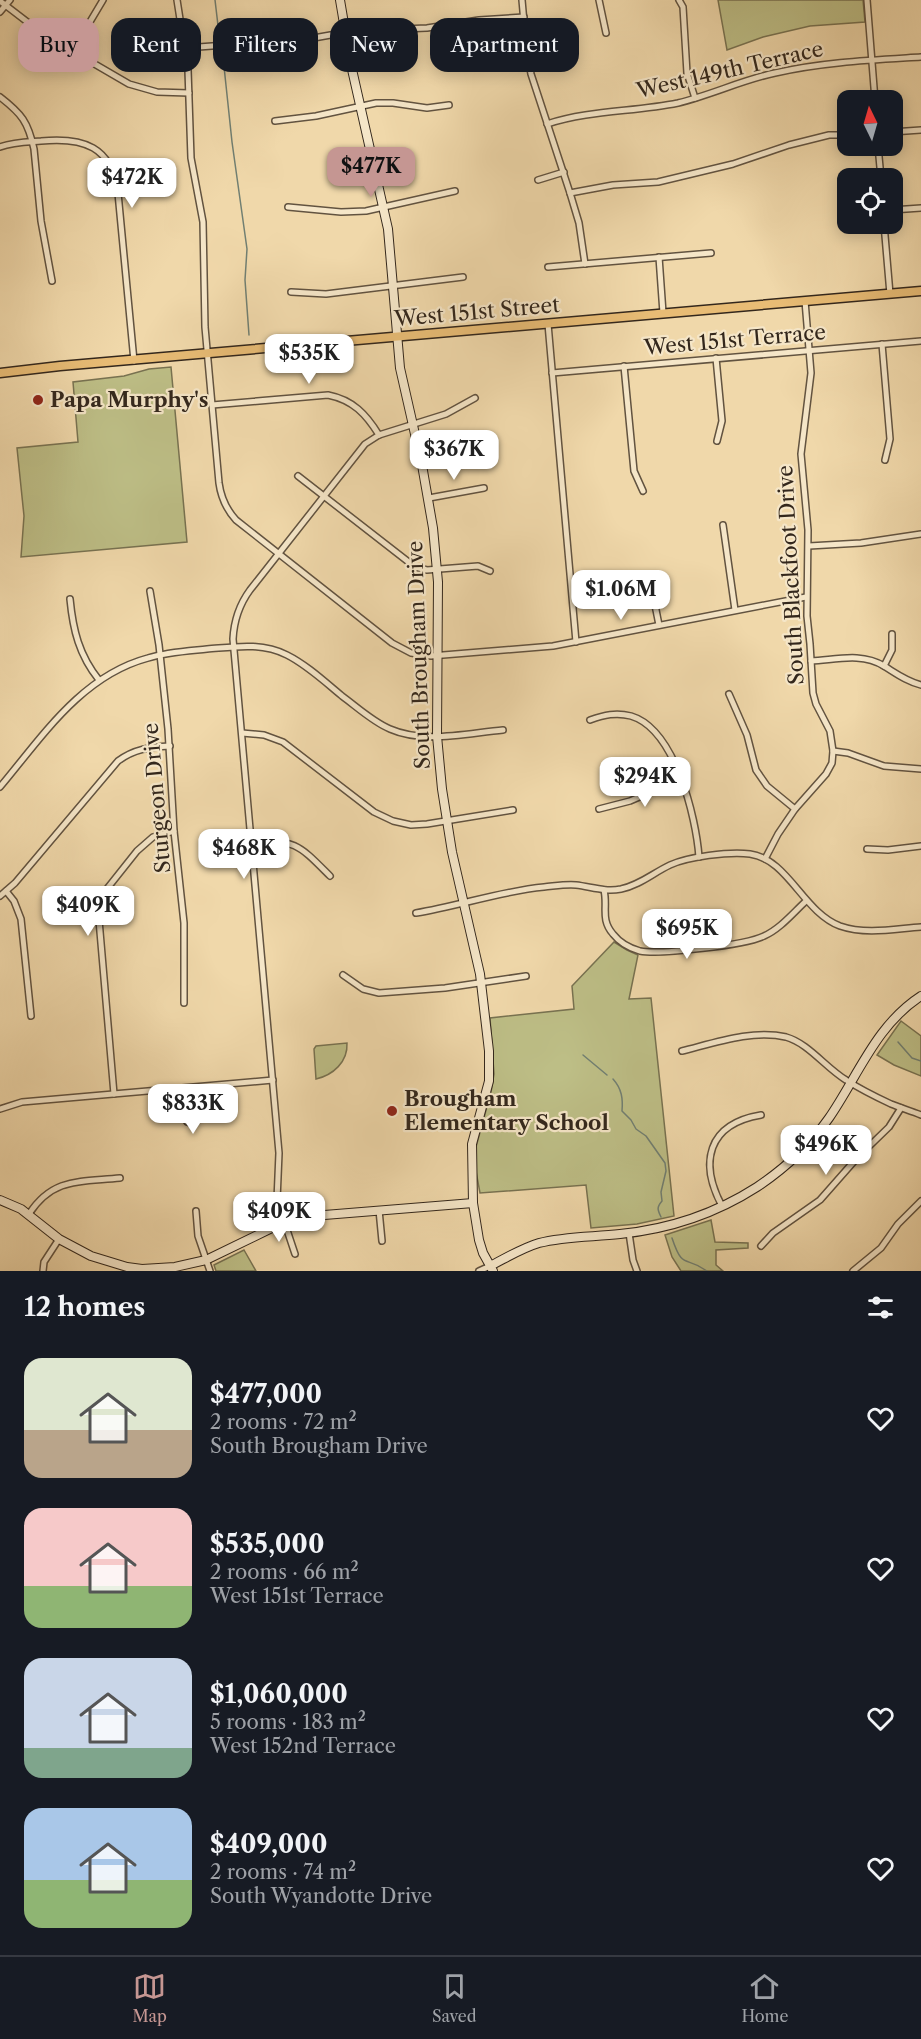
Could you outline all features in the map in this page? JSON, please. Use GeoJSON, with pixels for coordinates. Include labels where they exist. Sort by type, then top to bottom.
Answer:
{"type":"FeatureCollection","features":[{"type":"Feature","properties":{"kind":"main road","name":"West 151st Street"},"geometry":{"type":"LineString","coordinates":[[0,373],[921,291]]}},
{"type":"Feature","properties":{"kind":"street"},"geometry":{"type":"LineString","coordinates":[[92,18],[103,0]]}},
{"type":"Feature","properties":{"kind":"street"},"geometry":{"type":"LineString","coordinates":[[177,0],[180,18]]}},
{"type":"Feature","properties":{"kind":"street","name":"South Brougham Drive"},"geometry":{"type":"LineString","coordinates":[[340,0],[343,18]]}},
{"type":"Feature","properties":{"kind":"street"},"geometry":{"type":"LineString","coordinates":[[522,0],[531,74],[579,223],[585,264]]}},
{"type":"Feature","properties":{"kind":"street"},"geometry":{"type":"LineString","coordinates":[[599,0],[606,33]]}},
{"type":"Feature","properties":{"kind":"street"},"geometry":{"type":"LineString","coordinates":[[679,0],[683,7],[687,73],[694,98]]}},
{"type":"Feature","properties":{"kind":"street"},"geometry":{"type":"LineString","coordinates":[[867,0],[874,90]]}},
{"type":"Feature","properties":{"kind":"street"},"geometry":{"type":"LineString","coordinates":[[0,12],[5,2],[24,18]]}},
{"type":"Feature","properties":{"kind":"street"},"geometry":{"type":"LineString","coordinates":[[418,29],[479,20],[524,17]]}},
{"type":"Feature","properties":{"kind":"street"},"geometry":{"type":"LineString","coordinates":[[201,47],[330,35]]}},
{"type":"Feature","properties":{"kind":"street","name":"West 149th Terrace"},"geometry":{"type":"LineString","coordinates":[[547,124],[597,112],[640,109],[694,98],[772,73],[820,65],[921,57]]}},
{"type":"Feature","properties":{"kind":"street"},"geometry":{"type":"LineString","coordinates":[[99,67],[145,90],[189,93]]}},
{"type":"Feature","properties":{"kind":"street"},"geometry":{"type":"LineString","coordinates":[[187,72],[191,158],[205,241],[204,301],[207,355],[219,483],[223,500],[236,520],[400,648],[417,654],[450,655],[553,646],[806,597]]}},
{"type":"Feature","properties":{"kind":"street","name":"South Brougham Drive"},"geometry":{"type":"LineString","coordinates":[[353,72],[384,208],[391,250],[402,379],[429,498],[437,569],[437,736],[446,821],[481,982],[490,1063],[485,1098],[472,1144],[473,1203],[479,1240],[492,1268]]}},
{"type":"Feature","properties":{"kind":"street"},"geometry":{"type":"LineString","coordinates":[[0,97],[23,117],[33,141],[44,243],[52,281]]}},
{"type":"Feature","properties":{"kind":"street"},"geometry":{"type":"LineString","coordinates":[[275,121],[316,116],[376,103],[427,108],[449,105]]}},
{"type":"Feature","properties":{"kind":"street"},"geometry":{"type":"LineString","coordinates":[[903,131],[921,129]]}},
{"type":"Feature","properties":{"kind":"street"},"geometry":{"type":"LineString","coordinates":[[570,193],[613,185],[658,182],[733,164],[798,143],[837,135]]}},
{"type":"Feature","properties":{"kind":"street"},"geometry":{"type":"LineString","coordinates":[[0,147],[33,141],[66,139],[84,144],[100,153],[113,172],[118,193],[134,361]]}},
{"type":"Feature","properties":{"kind":"street"},"geometry":{"type":"LineString","coordinates":[[538,180],[564,172]]}},
{"type":"Feature","properties":{"kind":"street"},"geometry":{"type":"LineString","coordinates":[[288,207],[341,212],[366,211],[455,191]]}},
{"type":"Feature","properties":{"kind":"street"},"geometry":{"type":"LineString","coordinates":[[903,209],[921,208]]}},
{"type":"Feature","properties":{"kind":"street"},"geometry":{"type":"LineString","coordinates":[[885,234],[890,294]]}},
{"type":"Feature","properties":{"kind":"street"},"geometry":{"type":"LineString","coordinates":[[548,267],[711,253]]}},
{"type":"Feature","properties":{"kind":"street"},"geometry":{"type":"LineString","coordinates":[[659,258],[663,313]]}},
{"type":"Feature","properties":{"kind":"street"},"geometry":{"type":"LineString","coordinates":[[291,292],[318,295],[463,277]]}},
{"type":"Feature","properties":{"kind":"street","name":"South Blackfoot Drive"},"geometry":{"type":"LineString","coordinates":[[805,301],[810,393],[801,454],[809,546],[806,597],[813,693],[830,731],[833,751]]}},
{"type":"Feature","properties":{"kind":"street"},"geometry":{"type":"LineString","coordinates":[[548,324],[576,642]]}},
{"type":"Feature","properties":{"kind":"street","name":"West 151st Terrace"},"geometry":{"type":"LineString","coordinates":[[552,373],[921,341]]}},
{"type":"Feature","properties":{"kind":"street"},"geometry":{"type":"LineString","coordinates":[[882,344],[890,439],[885,460]]}},
{"type":"Feature","properties":{"kind":"street"},"geometry":{"type":"LineString","coordinates":[[716,358],[722,421],[717,441]]}},
{"type":"Feature","properties":{"kind":"street"},"geometry":{"type":"LineString","coordinates":[[624,366],[634,471],[642,491]]}},
{"type":"Feature","properties":{"kind":"street"},"geometry":{"type":"LineString","coordinates":[[212,405],[328,395],[345,400],[359,408],[379,435]]}},
{"type":"Feature","properties":{"kind":"street"},"geometry":{"type":"LineString","coordinates":[[295,1254],[277,1200],[279,1153],[233,629],[244,598],[365,444],[379,435],[446,414],[475,398]]}},
{"type":"Feature","properties":{"kind":"street"},"geometry":{"type":"LineString","coordinates":[[298,476],[415,567],[427,570],[478,566],[490,571]]}},
{"type":"Feature","properties":{"kind":"street"},"geometry":{"type":"LineString","coordinates":[[429,498],[484,488]]}},
{"type":"Feature","properties":{"kind":"street"},"geometry":{"type":"LineString","coordinates":[[723,525],[735,610]]}},
{"type":"Feature","properties":{"kind":"street"},"geometry":{"type":"LineString","coordinates":[[809,546],[873,542],[921,534]]}},
{"type":"Feature","properties":{"kind":"street"},"geometry":{"type":"LineString","coordinates":[[649,575],[659,625]]}},
{"type":"Feature","properties":{"kind":"street","name":"Sturgeon Drive"},"geometry":{"type":"LineString","coordinates":[[150,591],[170,746],[174,831],[184,923],[184,1003]]}},
{"type":"Feature","properties":{"kind":"street"},"geometry":{"type":"LineString","coordinates":[[70,599],[75,635],[80,649],[88,666],[99,680]]}},
{"type":"Feature","properties":{"kind":"street"},"geometry":{"type":"LineString","coordinates":[[884,666],[892,650],[892,634]]}},
{"type":"Feature","properties":{"kind":"street"},"geometry":{"type":"LineString","coordinates":[[0,788],[79,695],[99,680],[125,666],[160,655],[234,647],[261,647],[286,654],[380,724],[402,733],[437,736],[503,730]]}},
{"type":"Feature","properties":{"kind":"street"},"geometry":{"type":"LineString","coordinates":[[811,662],[855,657],[884,666],[899,677],[921,685]]}},
{"type":"Feature","properties":{"kind":"street"},"geometry":{"type":"LineString","coordinates":[[729,694],[743,725],[760,778],[795,809]]}},
{"type":"Feature","properties":{"kind":"street"},"geometry":{"type":"LineString","coordinates":[[590,720],[614,714],[633,716],[656,732],[681,779],[696,831],[699,857]]}},
{"type":"Feature","properties":{"kind":"street"},"geometry":{"type":"LineString","coordinates":[[242,734],[264,735],[283,742],[374,813],[386,819],[411,825],[513,810]]}},
{"type":"Feature","properties":{"kind":"street"},"geometry":{"type":"LineString","coordinates":[[0,896],[118,761],[142,749],[170,746]]}},
{"type":"Feature","properties":{"kind":"street"},"geometry":{"type":"LineString","coordinates":[[765,859],[795,809],[826,774],[832,763],[833,751],[848,753],[884,766],[921,769]]}},
{"type":"Feature","properties":{"kind":"street"},"geometry":{"type":"LineString","coordinates":[[599,809],[630,801],[681,779]]}},
{"type":"Feature","properties":{"kind":"street"},"geometry":{"type":"LineString","coordinates":[[114,1094],[99,920],[100,903],[109,885],[141,846],[153,837],[174,831]]}},
{"type":"Feature","properties":{"kind":"street"},"geometry":{"type":"LineString","coordinates":[[252,842],[276,840],[296,845],[330,876]]}},
{"type":"Feature","properties":{"kind":"street"},"geometry":{"type":"LineString","coordinates":[[867,849],[888,850],[921,846]]}},
{"type":"Feature","properties":{"kind":"street"},"geometry":{"type":"LineString","coordinates":[[416,913],[511,891],[564,885],[604,890],[619,889],[638,884],[671,865],[699,857],[745,853],[759,855],[772,863],[806,901],[830,921],[858,930],[921,927]]}},
{"type":"Feature","properties":{"kind":"street"},"geometry":{"type":"LineString","coordinates":[[604,890],[606,896],[604,913],[613,935],[625,945],[647,952],[740,944],[758,939],[773,931],[806,901]]}},
{"type":"Feature","properties":{"kind":"street"},"geometry":{"type":"LineString","coordinates":[[6,891],[14,901],[21,919],[31,1016]]}},
{"type":"Feature","properties":{"kind":"street"},"geometry":{"type":"LineString","coordinates":[[343,975],[363,989],[379,993],[526,976]]}},
{"type":"Feature","properties":{"kind":"street"},"geometry":{"type":"LineString","coordinates":[[479,1271],[492,1268],[527,1247],[550,1240],[629,1233],[675,1224],[722,1206],[768,1179],[799,1152],[829,1118],[882,1032],[897,1014],[921,996]]}},
{"type":"Feature","properties":{"kind":"street"},"geometry":{"type":"LineString","coordinates":[[682,1051],[740,1038],[781,1036],[802,1045],[828,1068],[851,1083],[901,1108],[921,1115]]}},
{"type":"Feature","properties":{"kind":"street"},"geometry":{"type":"LineString","coordinates":[[0,1109],[22,1102],[273,1080]]}},
{"type":"Feature","properties":{"kind":"street"},"geometry":{"type":"LineString","coordinates":[[182,1088],[185,1118],[187,1122],[193,1124],[198,1116],[195,1087]]}},
{"type":"Feature","properties":{"kind":"street"},"geometry":{"type":"LineString","coordinates":[[761,1246],[773,1233],[820,1200],[856,1158],[889,1127],[901,1108]]}},
{"type":"Feature","properties":{"kind":"street"},"geometry":{"type":"LineString","coordinates":[[722,1206],[711,1182],[710,1157],[713,1147],[718,1137],[733,1124],[761,1115]]}},
{"type":"Feature","properties":{"kind":"street"},"geometry":{"type":"LineString","coordinates":[[29,1214],[45,1194],[59,1186],[120,1178]]}},
{"type":"Feature","properties":{"kind":"street"},"geometry":{"type":"LineString","coordinates":[[0,1200],[29,1214],[59,1239],[91,1256],[127,1267],[165,1268],[206,1260],[284,1224],[312,1216],[473,1203]]}},
{"type":"Feature","properties":{"kind":"street"},"geometry":{"type":"LineString","coordinates":[[853,1271],[881,1248],[898,1224],[921,1201]]}},
{"type":"Feature","properties":{"kind":"street"},"geometry":{"type":"LineString","coordinates":[[379,1210],[382,1240]]}},
{"type":"Feature","properties":{"kind":"street"},"geometry":{"type":"LineString","coordinates":[[196,1211],[198,1236],[210,1271]]}},
{"type":"Feature","properties":{"kind":"street"},"geometry":{"type":"LineString","coordinates":[[629,1233],[637,1271]]}},
{"type":"Feature","properties":{"kind":"street"},"geometry":{"type":"LineString","coordinates":[[43,1271],[44,1263],[59,1239]]}},
{"type":"Feature","properties":{"kind":"green space"},"geometry":{"type":"Polygon","coordinates":[[[718,0],[863,0],[865,22],[810,26],[763,37],[727,50],[718,0]]]}},
{"type":"Feature","properties":{"kind":"green space"},"geometry":{"type":"Polygon","coordinates":[[[171,367],[187,542],[21,557],[24,516],[17,448],[78,442],[73,382],[171,367]]]}},
{"type":"Feature","properties":{"kind":"green space"},"geometry":{"type":"Polygon","coordinates":[[[614,942],[638,955],[629,999],[651,998],[674,1216],[637,1224],[591,1228],[586,1185],[480,1193],[475,1166],[476,1147],[494,1074],[490,1018],[574,1009],[572,986],[614,942]]]}},
{"type":"Feature","properties":{"kind":"green space"},"geometry":{"type":"Polygon","coordinates":[[[901,1021],[921,1036],[921,1076],[877,1055],[901,1021]]]}},
{"type":"Feature","properties":{"kind":"green space"},"geometry":{"type":"Polygon","coordinates":[[[347,1043],[345,1056],[338,1067],[316,1079],[314,1049],[316,1046],[347,1043]]]}},
{"type":"Feature","properties":{"kind":"green space"},"geometry":{"type":"Polygon","coordinates":[[[711,1220],[715,1242],[748,1243],[748,1248],[716,1250],[716,1265],[723,1271],[681,1271],[672,1257],[665,1235],[711,1220]]]}},
{"type":"Feature","properties":{"kind":"green space"},"geometry":{"type":"Polygon","coordinates":[[[244,1250],[256,1271],[216,1271],[214,1265],[244,1250]]]}},
{"type":"Feature","properties":{"kind":"waterway"},"geometry":{"type":"LineString","coordinates":[[215,0],[217,18]]}},
{"type":"Feature","properties":{"kind":"waterway"},"geometry":{"type":"LineString","coordinates":[[225,72],[247,249],[245,280],[249,335]]}},
{"type":"Feature","properties":{"kind":"waterway"},"geometry":{"type":"LineString","coordinates":[[898,1042],[912,1058],[921,1061]]}},
{"type":"Feature","properties":{"kind":"waterway"},"geometry":{"type":"LineString","coordinates":[[583,1055],[607,1075]]}},
{"type":"Feature","properties":{"kind":"waterway"},"geometry":{"type":"LineString","coordinates":[[613,1079],[621,1094],[622,1111],[636,1129],[646,1136],[665,1163],[662,1201],[658,1208],[661,1217]]}},
{"type":"Feature","properties":{"kind":"waterway"},"geometry":{"type":"LineString","coordinates":[[672,1238],[682,1259],[707,1271]]}},
{"type":"Feature","properties":{"kind":"place","name":"Papa Murphy's"},"geometry":{"type":"Point","coordinates":[38,400]}},
{"type":"Feature","properties":{"kind":"place","name":"Brougham Elementary School"},"geometry":{"type":"Point","coordinates":[392,1111]}}]}
